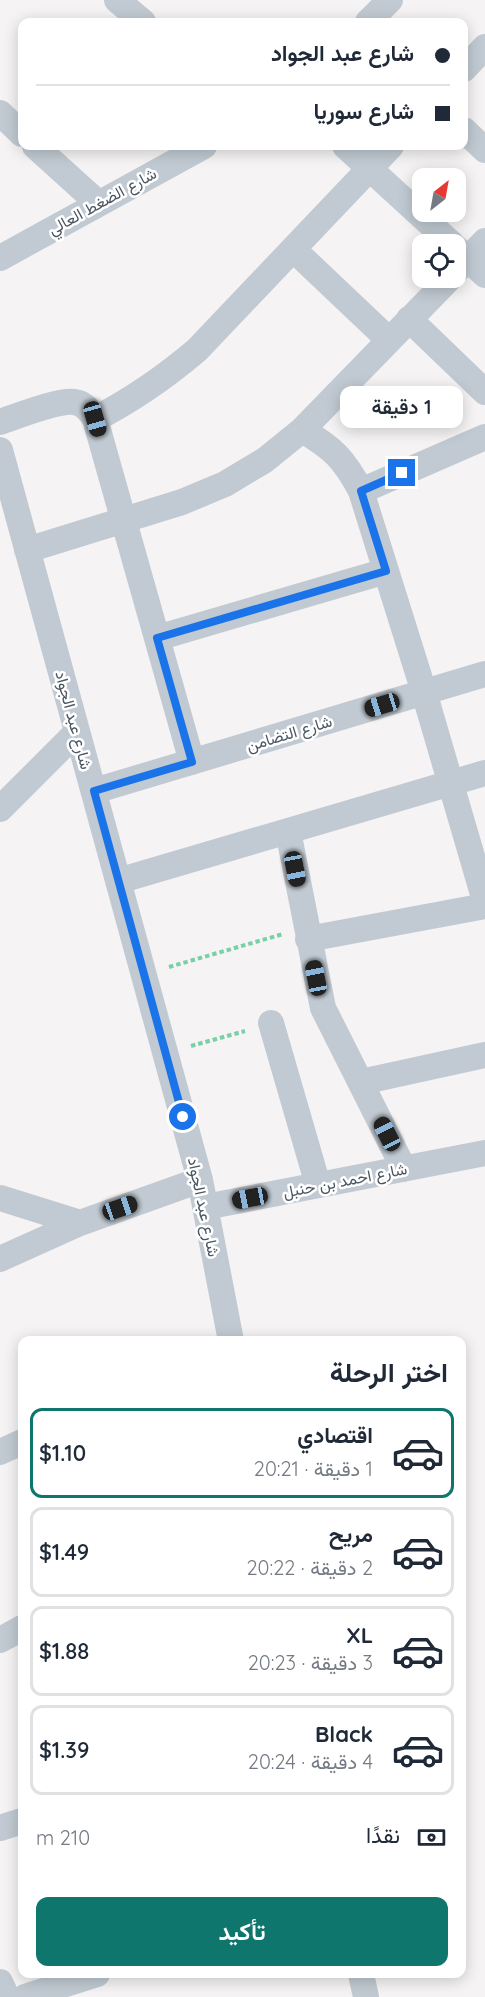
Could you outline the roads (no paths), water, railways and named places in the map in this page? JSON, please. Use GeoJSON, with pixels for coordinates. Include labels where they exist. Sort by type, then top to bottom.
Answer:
{"type":"FeatureCollection","features":[{"type":"Feature","properties":{"kind":"street"},"geometry":{"type":"LineString","coordinates":[[117,0],[138,18]]}},
{"type":"Feature","properties":{"kind":"street"},"geometry":{"type":"LineString","coordinates":[[372,18],[390,0]]}},
{"type":"Feature","properties":{"kind":"street"},"geometry":{"type":"LineString","coordinates":[[468,65],[485,47]]}},
{"type":"Feature","properties":{"kind":"street"},"geometry":{"type":"LineString","coordinates":[[0,113],[18,130]]}},
{"type":"Feature","properties":{"kind":"street"},"geometry":{"type":"LineString","coordinates":[[468,134],[485,150]]}},
{"type":"Feature","properties":{"kind":"street"},"geometry":{"type":"LineString","coordinates":[[39,150],[98,203]]}},
{"type":"Feature","properties":{"kind":"street","name":"شارع الضغط العالي"},"geometry":{"type":"LineString","coordinates":[[0,258],[197,150]]}},
{"type":"Feature","properties":{"kind":"street"},"geometry":{"type":"LineString","coordinates":[[349,150],[467,257]]}},
{"type":"Feature","properties":{"kind":"street"},"geometry":{"type":"LineString","coordinates":[[95,419],[132,400],[166,377],[197,350],[387,150]]}},
{"type":"Feature","properties":{"kind":"street"},"geometry":{"type":"LineString","coordinates":[[293,249],[389,340]]}},
{"type":"Feature","properties":{"kind":"street"},"geometry":{"type":"LineString","coordinates":[[27,549],[182,502],[225,484],[265,460],[302,430],[440,288]]}},
{"type":"Feature","properties":{"kind":"street"},"geometry":{"type":"LineString","coordinates":[[409,319],[485,392]]}},
{"type":"Feature","properties":{"kind":"street"},"geometry":{"type":"LineString","coordinates":[[0,422],[61,402],[75,402],[87,408],[95,419],[192,762]]}},
{"type":"Feature","properties":{"kind":"street"},"geometry":{"type":"LineString","coordinates":[[302,430],[329,446],[350,469],[361,491],[424,692],[485,901]]}},
{"type":"Feature","properties":{"kind":"street"},"geometry":{"type":"LineString","coordinates":[[361,491],[485,437]]}},
{"type":"Feature","properties":{"kind":"street","name":"شارع عبد الجواد"},"geometry":{"type":"LineString","coordinates":[[0,450],[5,496],[27,549],[200,1180],[230,1336]]}},
{"type":"Feature","properties":{"kind":"street"},"geometry":{"type":"LineString","coordinates":[[157,638],[386,571]]}},
{"type":"Feature","properties":{"kind":"street","name":"شارع التضامن"},"geometry":{"type":"LineString","coordinates":[[94,791],[485,674]]}},
{"type":"Feature","properties":{"kind":"street"},"geometry":{"type":"LineString","coordinates":[[0,809],[77,732]]}},
{"type":"Feature","properties":{"kind":"street"},"geometry":{"type":"LineString","coordinates":[[118,881],[485,773]]}},
{"type":"Feature","properties":{"kind":"street"},"geometry":{"type":"LineString","coordinates":[[288,831],[323,1008],[404,1169]]}},
{"type":"Feature","properties":{"kind":"street"},"geometry":{"type":"LineString","coordinates":[[308,933],[485,906]]}},
{"type":"Feature","properties":{"kind":"street"},"geometry":{"type":"LineString","coordinates":[[271,1023],[318,1185]]}},
{"type":"Feature","properties":{"kind":"street"},"geometry":{"type":"LineString","coordinates":[[361,1082],[485,1055]]}},
{"type":"Feature","properties":{"kind":"street","name":"شارع احمد بن حنبل"},"geometry":{"type":"LineString","coordinates":[[205,1207],[485,1153]]}},
{"type":"Feature","properties":{"kind":"street"},"geometry":{"type":"LineString","coordinates":[[0,1259],[80,1223],[200,1180]]}},
{"type":"Feature","properties":{"kind":"street"},"geometry":{"type":"LineString","coordinates":[[0,1198],[80,1223]]}},
{"type":"Feature","properties":{"kind":"street"},"geometry":{"type":"LineString","coordinates":[[0,1452],[18,1444]]}},
{"type":"Feature","properties":{"kind":"street"},"geometry":{"type":"LineString","coordinates":[[0,1640],[18,1630]]}},
{"type":"Feature","properties":{"kind":"street"},"geometry":{"type":"LineString","coordinates":[[0,1828],[18,1822]]}},
{"type":"Feature","properties":{"kind":"street"},"geometry":{"type":"LineString","coordinates":[[25,1997],[84,1978]]}},
{"type":"Feature","properties":{"kind":"street"},"geometry":{"type":"LineString","coordinates":[[362,1978],[366,1997]]}},
{"type":"Feature","properties":{"kind":"street"},"geometry":{"type":"LineString","coordinates":[[0,1982],[7,1997]]}}]}
